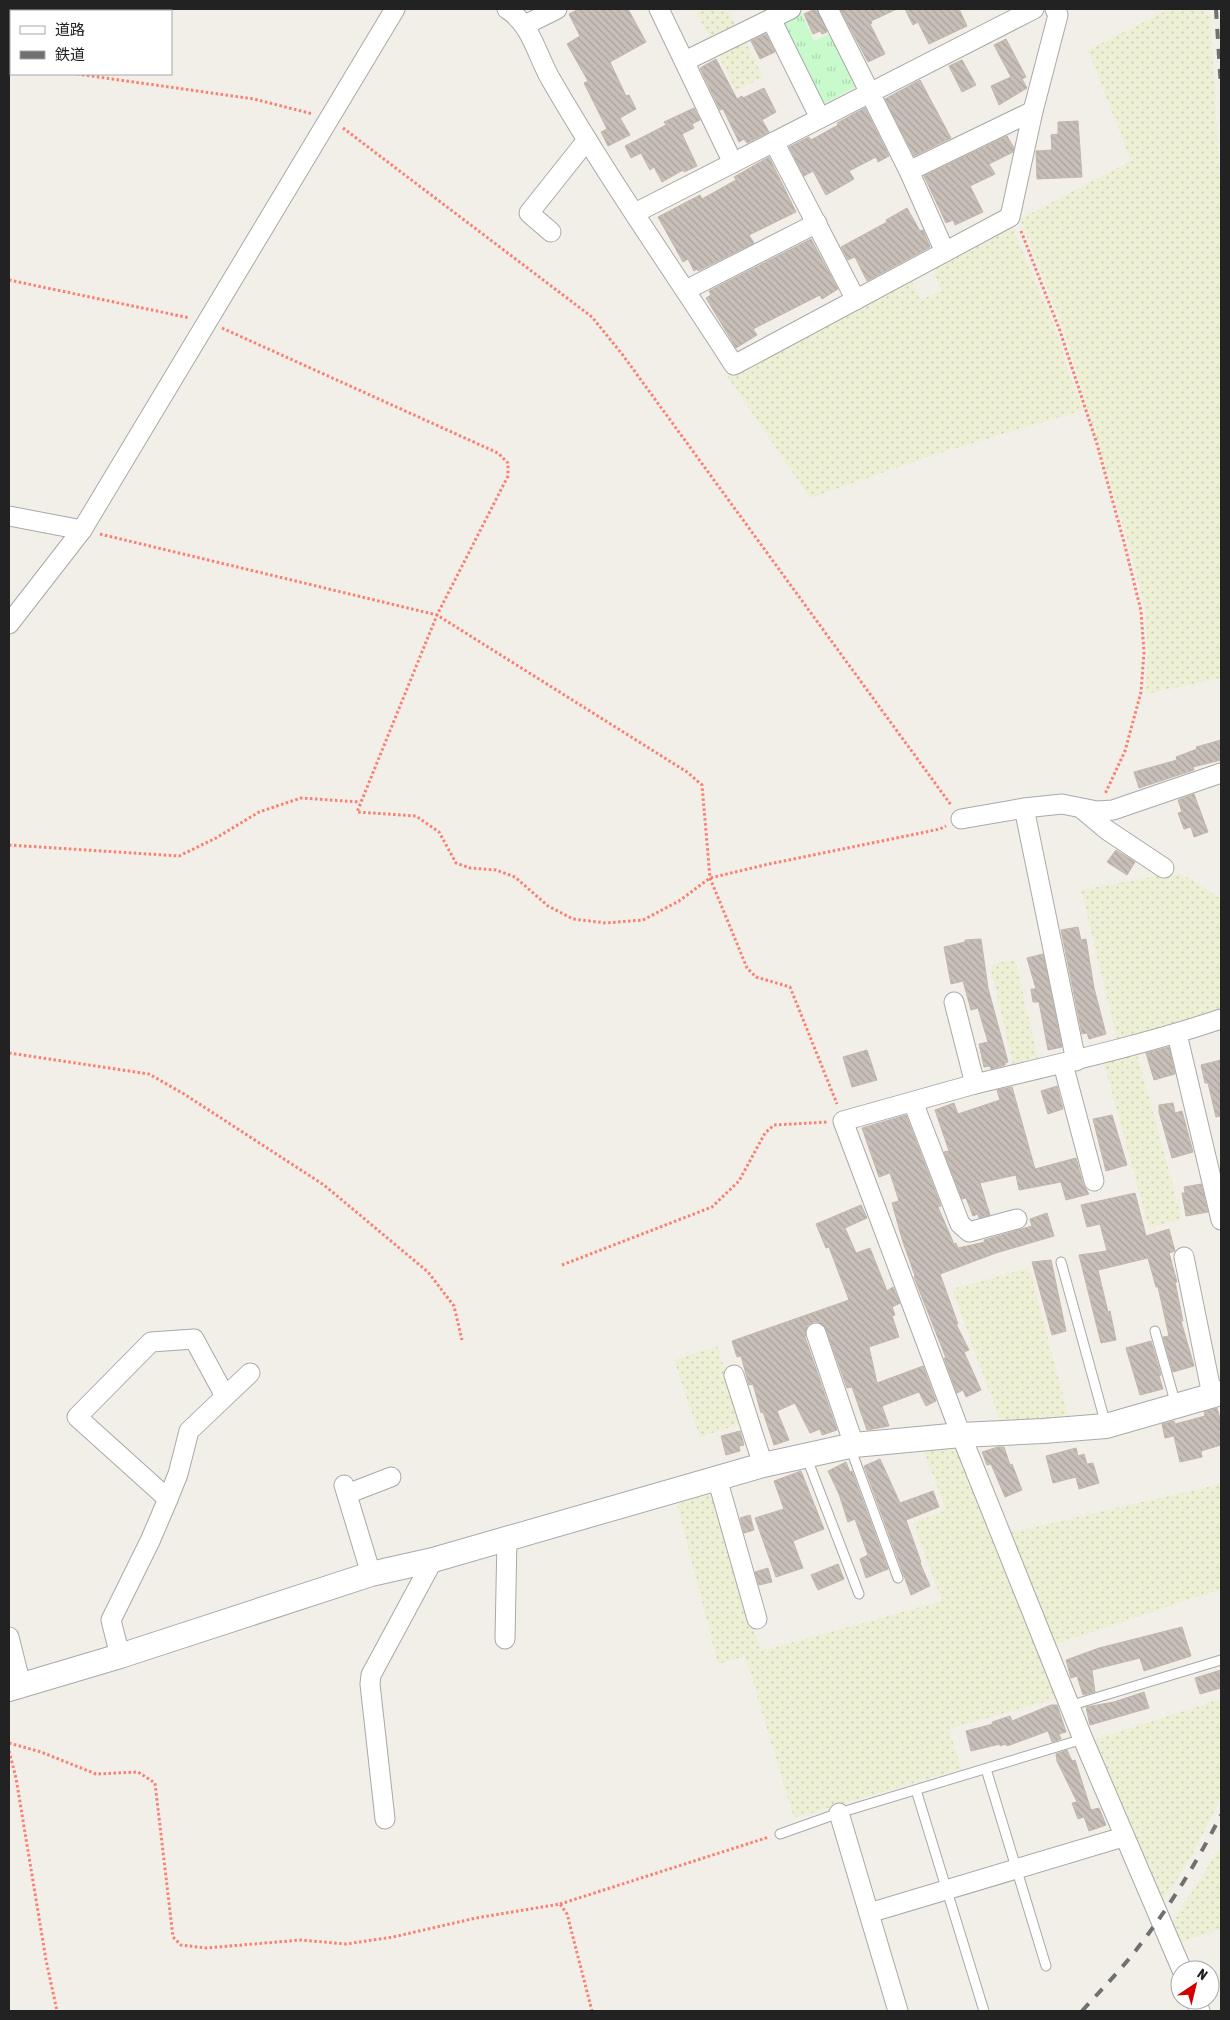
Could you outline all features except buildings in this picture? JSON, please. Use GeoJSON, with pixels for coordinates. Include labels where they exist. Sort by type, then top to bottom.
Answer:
{"type":"FeatureCollection","features":[{"type":"Feature","properties":{"kind":"street"},"geometry":{"type":"LineString","coordinates":[[9,624],[82,530],[394,9]]}},
{"type":"Feature","properties":{"kind":"street"},"geometry":{"type":"LineString","coordinates":[[507,9],[515,14],[525,25],[548,75],[587,140],[734,365],[1010,217],[1033,111],[1062,11]]}},
{"type":"Feature","properties":{"kind":"street"},"geometry":{"type":"LineString","coordinates":[[525,25],[557,9]]}},
{"type":"Feature","properties":{"kind":"street"},"geometry":{"type":"LineString","coordinates":[[659,9],[733,163]]}},
{"type":"Feature","properties":{"kind":"street"},"geometry":{"type":"LineString","coordinates":[[685,61],[791,9]]}},
{"type":"Feature","properties":{"kind":"street"},"geometry":{"type":"LineString","coordinates":[[828,9],[909,171],[945,252]]}},
{"type":"Feature","properties":{"kind":"street"},"geometry":{"type":"LineString","coordinates":[[635,213],[1034,9]]}},
{"type":"Feature","properties":{"kind":"street"},"geometry":{"type":"LineString","coordinates":[[771,19],[820,118]]}},
{"type":"Feature","properties":{"kind":"street"},"geometry":{"type":"LineString","coordinates":[[909,171],[1033,111]]}},
{"type":"Feature","properties":{"kind":"street"},"geometry":{"type":"LineString","coordinates":[[551,232],[529,213],[587,140]]}},
{"type":"Feature","properties":{"kind":"street"},"geometry":{"type":"LineString","coordinates":[[774,142],[856,300]]}},
{"type":"Feature","properties":{"kind":"street"},"geometry":{"type":"LineString","coordinates":[[686,290],[817,223]]}},
{"type":"Feature","properties":{"kind":"street"},"geometry":{"type":"LineString","coordinates":[[9,516],[82,530]]}},
{"type":"Feature","properties":{"kind":"street"},"geometry":{"type":"LineString","coordinates":[[961,819],[1024,808],[1062,804],[1089,810],[1113,810],[1221,774]]}},
{"type":"Feature","properties":{"kind":"street"},"geometry":{"type":"LineString","coordinates":[[1024,808],[1069,1063],[1094,1181]]}},
{"type":"Feature","properties":{"kind":"street"},"geometry":{"type":"LineString","coordinates":[[1089,810],[1107,830],[1164,868]]}},
{"type":"Feature","properties":{"kind":"street"},"geometry":{"type":"LineString","coordinates":[[954,1002],[975,1084]]}},
{"type":"Feature","properties":{"kind":"street"},"geometry":{"type":"LineString","coordinates":[[1178,1960],[1123,1837],[1069,1706],[961,1435],[843,1121],[975,1084],[1069,1063],[1177,1034],[1221,1019]]}},
{"type":"Feature","properties":{"kind":"street"},"geometry":{"type":"LineString","coordinates":[[1177,1034],[1221,1220]]}},
{"type":"Feature","properties":{"kind":"street"},"geometry":{"type":"LineString","coordinates":[[913,1102],[960,1224],[969,1232],[1017,1219]]}},
{"type":"Feature","properties":{"kind":"street"},"geometry":{"type":"LineString","coordinates":[[9,1638],[15,1687],[120,1656],[371,1574],[433,1560],[763,1465],[852,1446],[961,1435],[1106,1426],[1217,1394],[1184,1257]]}},
{"type":"Feature","properties":{"kind":"street"},"geometry":{"type":"LineString","coordinates":[[816,1333],[852,1446]]}},
{"type":"Feature","properties":{"kind":"street"},"geometry":{"type":"LineString","coordinates":[[168,1499],[77,1417],[151,1342],[194,1339],[225,1396]]}},
{"type":"Feature","properties":{"kind":"street"},"geometry":{"type":"LineString","coordinates":[[120,1656],[111,1620],[150,1541],[168,1499],[178,1474],[189,1431],[250,1372]]}},
{"type":"Feature","properties":{"kind":"street"},"geometry":{"type":"LineString","coordinates":[[734,1375],[763,1465]]}},
{"type":"Feature","properties":{"kind":"street"},"geometry":{"type":"LineString","coordinates":[[371,1574],[346,1489],[391,1477]]}},
{"type":"Feature","properties":{"kind":"street"},"geometry":{"type":"LineString","coordinates":[[717,1478],[757,1619]]}},
{"type":"Feature","properties":{"kind":"street"},"geometry":{"type":"LineString","coordinates":[[505,1639],[507,1538]]}},
{"type":"Feature","properties":{"kind":"street"},"geometry":{"type":"LineString","coordinates":[[385,1819],[370,1684],[371,1675],[433,1560]]}},
{"type":"Feature","properties":{"kind":"street"},"geometry":{"type":"LineString","coordinates":[[839,1814],[898,2011]]}},
{"type":"Feature","properties":{"kind":"street"},"geometry":{"type":"LineString","coordinates":[[869,1913],[1123,1837]]}},
{"type":"Feature","properties":{"kind":"lane"},"geometry":{"type":"LineString","coordinates":[[1060,1262],[1106,1426]]}},
{"type":"Feature","properties":{"kind":"lane"},"geometry":{"type":"LineString","coordinates":[[1155,1331],[1176,1405]]}},
{"type":"Feature","properties":{"kind":"lane"},"geometry":{"type":"LineString","coordinates":[[852,1446],[898,1578]]}},
{"type":"Feature","properties":{"kind":"lane"},"geometry":{"type":"LineString","coordinates":[[806,1455],[858,1594]]}},
{"type":"Feature","properties":{"kind":"lane"},"geometry":{"type":"LineString","coordinates":[[1069,1706],[1221,1660]]}},
{"type":"Feature","properties":{"kind":"lane"},"geometry":{"type":"LineString","coordinates":[[780,1834],[916,1790],[1083,1740]]}},
{"type":"Feature","properties":{"kind":"lane"},"geometry":{"type":"LineString","coordinates":[[986,1769],[1046,1966]]}},
{"type":"Feature","properties":{"kind":"lane"},"geometry":{"type":"LineString","coordinates":[[916,1790],[984,2011]]}},
{"type":"Feature","properties":{"kind":"path"},"geometry":{"type":"LineString","coordinates":[[9,280],[207,322],[498,453],[508,463],[508,476],[437,615],[357,812],[416,816],[439,832],[456,863],[470,868],[496,870],[515,877],[548,906],[573,918],[606,923],[643,920],[679,901],[710,878],[940,829],[961,819],[622,354],[592,317],[329,118],[254,99],[84,75]]}},
{"type":"Feature","properties":{"kind":"path"},"geometry":{"type":"LineString","coordinates":[[1010,217],[1017,222],[1060,331],[1097,444],[1141,611],[1144,652],[1142,692],[1125,751],[1089,810]]}},
{"type":"Feature","properties":{"kind":"path"},"geometry":{"type":"LineString","coordinates":[[82,530],[437,615],[687,772],[702,785],[710,878],[747,968],[756,977],[790,987],[843,1121],[803,1125],[774,1125],[765,1133],[739,1181],[712,1208],[562,1265]]}},
{"type":"Feature","properties":{"kind":"path"},"geometry":{"type":"LineString","coordinates":[[9,845],[179,856],[216,838],[259,812],[301,798],[360,802]]}},
{"type":"Feature","properties":{"kind":"path"},"geometry":{"type":"LineString","coordinates":[[9,1053],[149,1074],[184,1094],[324,1185],[428,1272],[454,1306],[462,1340]]}},
{"type":"Feature","properties":{"kind":"path"},"geometry":{"type":"LineString","coordinates":[[9,1743],[41,1752],[96,1774],[138,1772],[155,1783],[172,1937],[180,1945],[206,1948],[301,1940],[346,1944],[393,1937],[476,1918],[560,1904],[780,1834]]}},
{"type":"Feature","properties":{"kind":"path"},"geometry":{"type":"LineString","coordinates":[[9,1751],[16,1778],[49,1976],[58,2011]]}},
{"type":"Feature","properties":{"kind":"path"},"geometry":{"type":"LineString","coordinates":[[560,1904],[567,1914],[592,2011]]}},
{"type":"Feature","properties":{"kind":"green space"},"geometry":{"type":"Polygon","coordinates":[[[695,9],[727,9],[737,29],[711,40],[695,9]]]}},
{"type":"Feature","properties":{"kind":"green space"},"geometry":{"type":"Polygon","coordinates":[[[1169,9],[1204,9],[1205,15],[1210,15],[1221,202],[1221,678],[1146,694],[1148,651],[1145,609],[1129,545],[1064,331],[1020,219],[1131,161],[1088,50],[1169,9]]]}},
{"type":"Feature","properties":{"kind":"green space"},"geometry":{"type":"Polygon","coordinates":[[[801,12],[814,41],[833,32],[858,81],[855,87],[826,103],[816,100],[780,23],[801,12]]]}},
{"type":"Feature","properties":{"kind":"green space"},"geometry":{"type":"Polygon","coordinates":[[[745,41],[763,77],[736,91],[718,54],[745,41]]]}},
{"type":"Feature","properties":{"kind":"green space"},"geometry":{"type":"Polygon","coordinates":[[[1012,226],[1057,333],[1069,374],[1083,410],[930,456],[810,498],[727,376],[910,278],[921,300],[941,291],[932,266],[1012,226]]]}},
{"type":"Feature","properties":{"kind":"green space"},"geometry":{"type":"Polygon","coordinates":[[[1168,874],[1179,874],[1193,880],[1221,899],[1221,1012],[1118,1043],[1081,890],[1168,874]]]}},
{"type":"Feature","properties":{"kind":"green space"},"geometry":{"type":"Polygon","coordinates":[[[1015,959],[1039,1063],[1014,1069],[990,965],[1015,959]]]}},
{"type":"Feature","properties":{"kind":"green space"},"geometry":{"type":"Polygon","coordinates":[[[1137,1054],[1182,1219],[1149,1228],[1104,1063],[1137,1054]]]}},
{"type":"Feature","properties":{"kind":"green space"},"geometry":{"type":"Polygon","coordinates":[[[1029,1268],[1070,1421],[1001,1424],[952,1289],[1029,1268]]]}},
{"type":"Feature","properties":{"kind":"green space"},"geometry":{"type":"Polygon","coordinates":[[[717,1346],[743,1423],[700,1437],[674,1360],[717,1346]]]}},
{"type":"Feature","properties":{"kind":"green space"},"geometry":{"type":"Polygon","coordinates":[[[960,1444],[1058,1698],[949,1729],[961,1769],[794,1818],[745,1656],[718,1664],[677,1504],[711,1494],[761,1651],[942,1601],[913,1523],[946,1510],[923,1449],[960,1444]]]}},
{"type":"Feature","properties":{"kind":"green space"},"geometry":{"type":"Polygon","coordinates":[[[1221,1484],[1221,1589],[1053,1645],[1008,1533],[1221,1484]]]}},
{"type":"Feature","properties":{"kind":"green space"},"geometry":{"type":"Polygon","coordinates":[[[1221,1699],[1221,1798],[1192,1855],[1160,1906],[1093,1740],[1221,1699]]]}},
{"type":"Feature","properties":{"kind":"green space"},"geometry":{"type":"Polygon","coordinates":[[[1221,1846],[1221,1929],[1180,1942],[1171,1925],[1221,1846]]]}},
{"type":"Feature","properties":{"kind":"railway"},"geometry":{"type":"LineString","coordinates":[[1216,9],[1221,88]]}},
{"type":"Feature","properties":{"kind":"railway"},"geometry":{"type":"LineString","coordinates":[[1082,2011],[1146,1938],[1191,1869],[1221,1815]]}}]}
